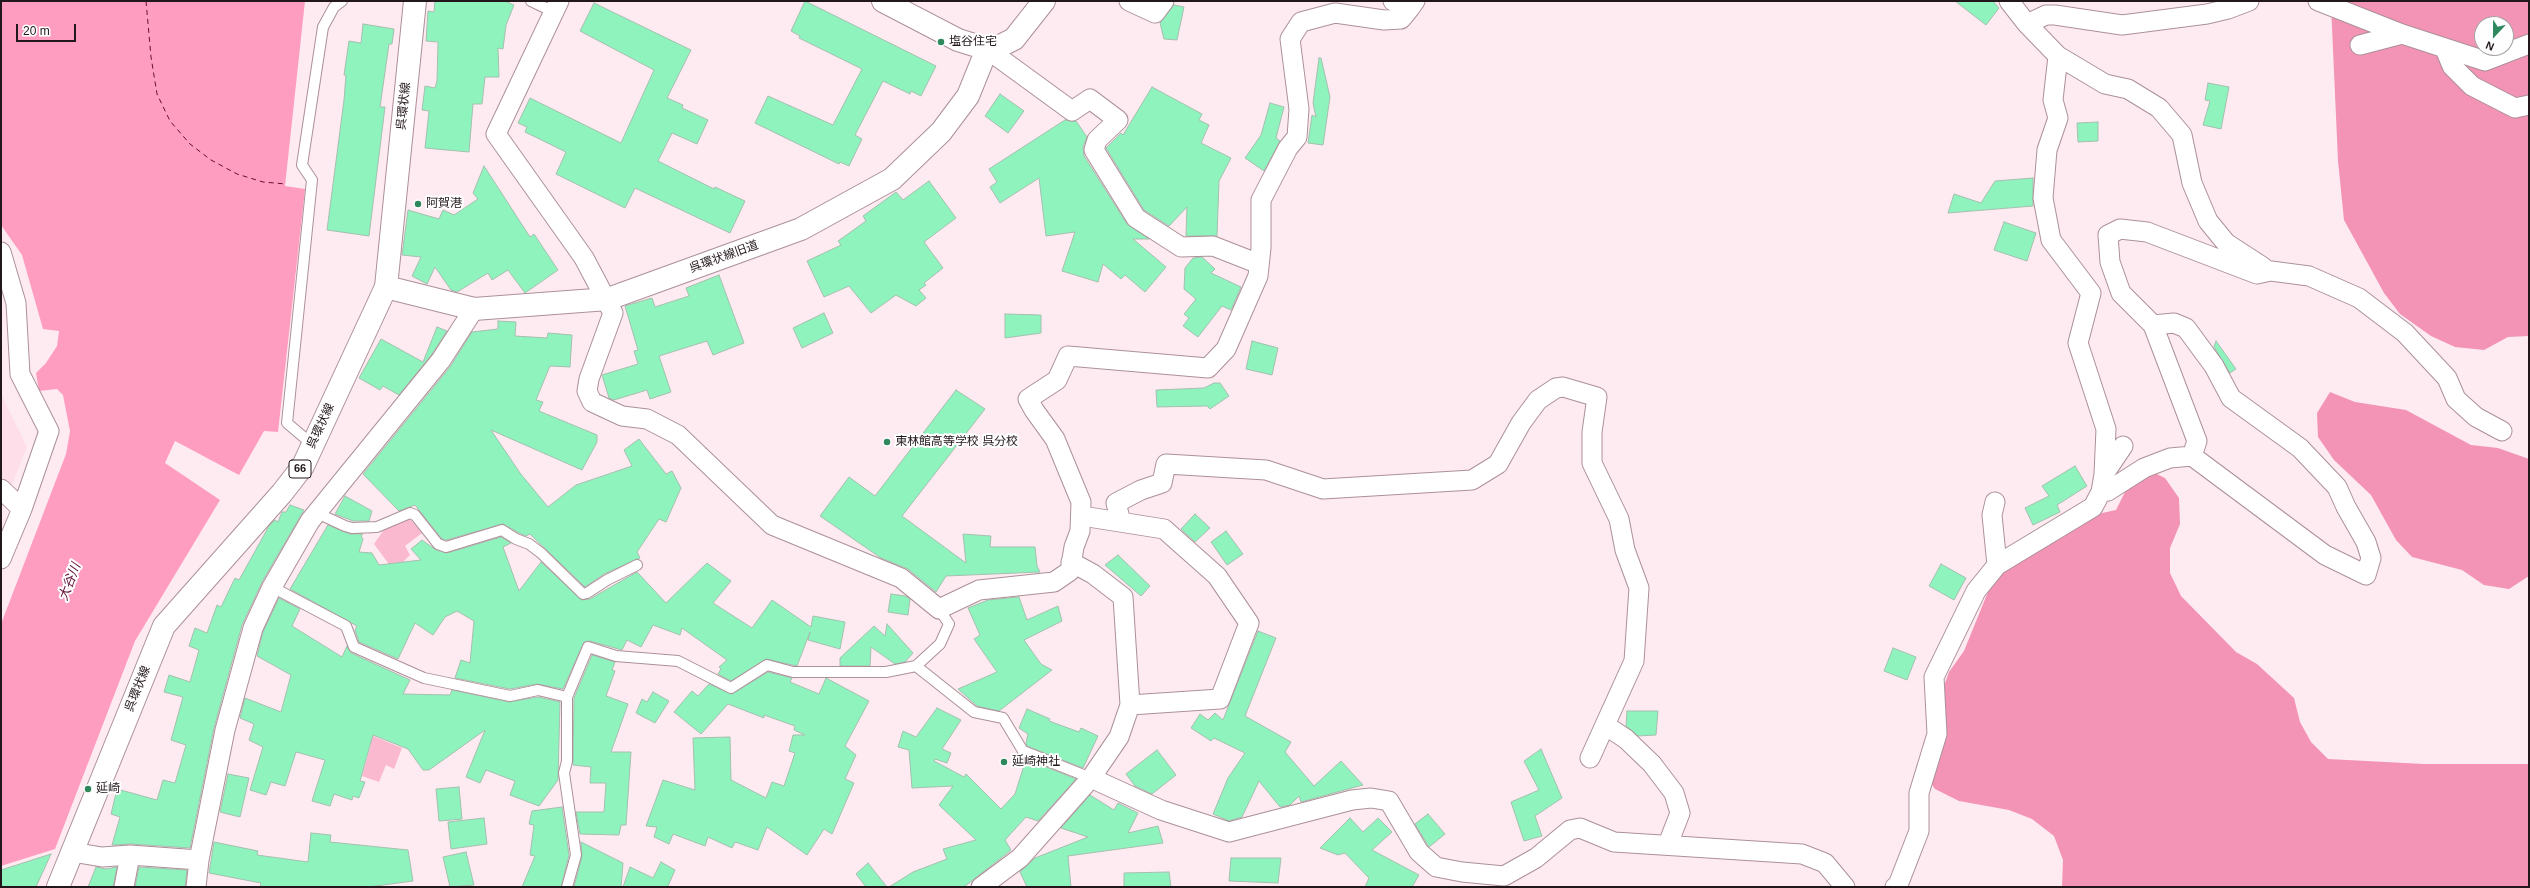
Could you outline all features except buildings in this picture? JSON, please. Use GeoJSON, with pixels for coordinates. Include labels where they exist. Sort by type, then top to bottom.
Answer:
{"type":"FeatureCollection","features":[{"type":"Feature","properties":{"kind":"main road","name":"呉環状線"},"geometry":{"type":"LineString","coordinates":[[58,887],[164,626],[282,493],[303,466],[386,287],[415,1]]}},
{"type":"Feature","properties":{"kind":"main road"},"geometry":{"type":"LineString","coordinates":[[883,1],[958,40],[987,49],[1002,45],[1014,39],[1044,1]]}},
{"type":"Feature","properties":{"kind":"main road","name":"呉環状線旧道"},"geometry":{"type":"LineString","coordinates":[[386,287],[474,309],[608,299],[801,229],[892,179],[941,132],[968,96],[987,49]]}},
{"type":"Feature","properties":{"kind":"street"},"geometry":{"type":"LineString","coordinates":[[1130,1],[1155,13],[1164,1]]}},
{"type":"Feature","properties":{"kind":"street"},"geometry":{"type":"LineString","coordinates":[[557,6],[496,134],[584,258],[608,299],[613,313],[589,379],[587,391],[592,402],[622,416],[647,419],[678,435],[772,526],[901,578],[939,609],[979,590],[1054,582],[1070,571],[1082,516],[1081,502],[1055,438],[1034,410],[1028,398],[1057,380],[1068,356],[1208,368],[1226,349],[1258,276],[1262,248],[1261,200],[1288,148],[1297,137],[1299,108],[1290,40],[1301,22],[1336,13],[1384,20],[1401,19],[1413,5],[1393,1]]}},
{"type":"Feature","properties":{"kind":"street"},"geometry":{"type":"LineString","coordinates":[[2009,1],[2027,24],[2058,56],[2105,84],[2128,89],[2159,108],[2182,135],[2192,183],[2208,220],[2226,243],[2243,256],[2272,271]]}},
{"type":"Feature","properties":{"kind":"street"},"geometry":{"type":"LineString","coordinates":[[2027,24],[2046,16],[2055,15],[2122,25],[2207,14],[2228,9],[2249,1]]}},
{"type":"Feature","properties":{"kind":"street"},"geometry":{"type":"LineString","coordinates":[[2318,1],[2402,34],[2485,61],[2529,44]]}},
{"type":"Feature","properties":{"kind":"street"},"geometry":{"type":"LineString","coordinates":[[2360,45],[2402,34]]}},
{"type":"Feature","properties":{"kind":"street"},"geometry":{"type":"LineString","coordinates":[[987,49],[1072,111],[1090,99],[1118,120],[1097,140],[1094,150],[1136,218],[1181,247],[1214,246],[1259,264]]}},
{"type":"Feature","properties":{"kind":"street"},"geometry":{"type":"LineString","coordinates":[[2445,49],[2452,66],[2472,86],[2514,108],[2529,105]]}},
{"type":"Feature","properties":{"kind":"street"},"geometry":{"type":"LineString","coordinates":[[2058,56],[2053,100],[2058,118],[2047,150],[2043,198],[2051,240],[2091,293],[2078,344],[2106,429],[2103,483],[2108,491],[2144,468],[2170,458],[2192,456],[2325,555],[2366,574],[2371,558],[2366,542],[2346,507],[2337,487],[2300,448],[2231,398],[2214,366],[2186,328],[2174,323],[2153,325]]}},
{"type":"Feature","properties":{"kind":"street"},"geometry":{"type":"LineString","coordinates":[[2192,456],[2197,441],[2153,325],[2121,293],[2110,262],[2108,235],[2120,229],[2147,232],[2257,274],[2272,271],[2309,276],[2359,298],[2405,333],[2447,378],[2456,399],[2476,417],[2502,432]]}},
{"type":"Feature","properties":{"kind":"street"},"geometry":{"type":"LineString","coordinates":[[1,252],[16,303],[20,374],[49,431],[22,509],[1,559]]}},
{"type":"Feature","properties":{"kind":"street"},"geometry":{"type":"LineString","coordinates":[[196,887],[199,860],[225,730],[253,628],[272,587],[317,513],[441,360],[474,309]]}},
{"type":"Feature","properties":{"kind":"street"},"geometry":{"type":"LineString","coordinates":[[1121,522],[1116,503],[1141,490],[1162,483],[1166,464],[1266,470],[1323,489],[1472,480],[1498,464],[1521,423],[1538,400],[1556,388],[1563,386],[1597,397],[1592,432],[1592,463],[1619,519],[1625,550],[1639,588],[1634,661],[1590,758]]}},
{"type":"Feature","properties":{"kind":"street"},"geometry":{"type":"LineString","coordinates":[[1895,887],[1898,885],[1919,831],[1919,793],[1937,734],[1934,677],[1976,591],[1997,565],[2093,507],[2103,483],[2123,446]]}},
{"type":"Feature","properties":{"kind":"street"},"geometry":{"type":"LineString","coordinates":[[1,488],[22,509]]}},
{"type":"Feature","properties":{"kind":"street"},"geometry":{"type":"LineString","coordinates":[[1995,502],[1992,515],[1997,565]]}},
{"type":"Feature","properties":{"kind":"street"},"geometry":{"type":"LineString","coordinates":[[1082,516],[1164,529],[1217,576],[1249,623],[1220,699],[1130,705]]}},
{"type":"Feature","properties":{"kind":"street"},"geometry":{"type":"LineString","coordinates":[[981,887],[1020,858],[1091,778],[1119,737],[1130,705],[1123,597],[1093,574],[1071,562]]}},
{"type":"Feature","properties":{"kind":"street"},"geometry":{"type":"LineString","coordinates":[[1605,725],[1626,739],[1652,764],[1674,793],[1680,812],[1668,844]]}},
{"type":"Feature","properties":{"kind":"street"},"geometry":{"type":"LineString","coordinates":[[1091,778],[1161,810],[1229,832],[1352,800],[1371,798],[1389,801],[1418,852],[1436,867],[1465,880],[1504,876],[1536,858],[1570,830],[1580,828],[1614,842],[1668,844],[1802,854],[1825,863],[1845,887]]}},
{"type":"Feature","properties":{"kind":"street"},"geometry":{"type":"LineString","coordinates":[[72,852],[102,858],[130,855],[199,860]]}},
{"type":"Feature","properties":{"kind":"street"},"geometry":{"type":"LineString","coordinates":[[124,887],[130,855]]}},
{"type":"Feature","properties":{"kind":"lane"},"geometry":{"type":"LineString","coordinates":[[312,445],[287,423],[312,180],[302,165],[323,27],[334,7],[342,1]]}},
{"type":"Feature","properties":{"kind":"lane"},"geometry":{"type":"LineString","coordinates":[[531,1],[557,6]]}},
{"type":"Feature","properties":{"kind":"lane"},"geometry":{"type":"LineString","coordinates":[[317,513],[352,528],[377,526],[410,513],[415,515],[438,544],[446,548],[502,530],[516,540],[529,544],[541,553],[582,594],[587,594],[606,580],[637,565]]}},
{"type":"Feature","properties":{"kind":"lane"},"geometry":{"type":"LineString","coordinates":[[272,587],[346,626],[354,647],[424,678],[510,696],[538,690],[567,697]]}},
{"type":"Feature","properties":{"kind":"lane"},"geometry":{"type":"LineString","coordinates":[[567,887],[576,855],[564,773],[567,760],[567,697],[588,647],[616,656],[678,661],[731,688],[767,665],[793,672],[886,672],[916,666],[940,644],[949,624],[939,609]]}},
{"type":"Feature","properties":{"kind":"lane"},"geometry":{"type":"LineString","coordinates":[[916,666],[974,712],[1003,718],[1023,751],[1091,778]]}},
{"type":"Feature","properties":{"kind":"shaded area"},"geometry":{"type":"Polygon","coordinates":[[[2328,1],[2529,1],[2529,336],[2508,337],[2484,350],[2455,347],[2431,336],[2400,314],[2384,293],[2344,220],[2338,161],[2331,5],[2328,1]]]}},
{"type":"Feature","properties":{"kind":"shaded area"},"geometry":{"type":"Polygon","coordinates":[[[2330,392],[2355,402],[2406,410],[2471,445],[2498,448],[2529,459],[2529,576],[2509,589],[2484,585],[2462,570],[2412,557],[2396,540],[2371,495],[2334,460],[2318,437],[2317,413],[2330,392]]]}},
{"type":"Feature","properties":{"kind":"shaded area"},"geometry":{"type":"Polygon","coordinates":[[[1,394],[27,447],[11,487],[1,478],[1,394]]]}},
{"type":"Feature","properties":{"kind":"shaded area"},"geometry":{"type":"Polygon","coordinates":[[[2144,468],[2165,478],[2179,498],[2180,524],[2170,548],[2170,573],[2181,596],[2236,652],[2257,664],[2294,698],[2300,722],[2311,742],[2328,759],[2424,764],[2529,764],[2529,887],[2062,887],[2063,860],[2054,836],[2032,819],[2009,810],[1959,801],[1935,789],[1921,769],[1923,744],[1949,672],[1964,651],[1992,582],[2009,563],[2093,515],[2116,510],[2127,488],[2144,468]]]}},
{"type":"Feature","properties":{"kind":"shaded area"},"geometry":{"type":"Polygon","coordinates":[[[410,519],[422,533],[405,546],[410,555],[394,571],[374,544],[385,528],[410,519]]]}},
{"type":"Feature","properties":{"kind":"shaded area"},"geometry":{"type":"Polygon","coordinates":[[[366,733],[402,748],[394,769],[386,765],[379,782],[362,776],[371,745],[362,742],[366,733]]]}},
{"type":"Feature","properties":{"kind":"water","name":"大谷川"},"geometry":{"type":"Polygon","coordinates":[[[1,1],[305,1],[285,186],[305,189],[278,432],[264,431],[239,475],[175,441],[165,463],[220,500],[135,641],[55,849],[1,866],[1,624],[66,454],[70,431],[63,395],[57,389],[39,391],[36,373],[46,363],[57,346],[59,331],[43,329],[22,255],[1,225],[1,1]]]}},
{"type":"Feature","properties":{"kind":"ferry route"},"geometry":{"type":"LineString","coordinates":[[146,1],[151,57],[157,94],[170,121],[190,144],[211,160],[237,174],[263,182],[286,184]]}},
{"type":"Feature","properties":{"kind":"place","name":"塩谷住宅"},"geometry":{"type":"Point","coordinates":[941,42]}},
{"type":"Feature","properties":{"kind":"place","name":"阿賀港"},"geometry":{"type":"Point","coordinates":[418,204]}},
{"type":"Feature","properties":{"kind":"place","name":"東林館高等学校 呉分校"},"geometry":{"type":"Point","coordinates":[887,442]}},
{"type":"Feature","properties":{"kind":"place","name":"延崎神社"},"geometry":{"type":"Point","coordinates":[1004,762]}},
{"type":"Feature","properties":{"kind":"place","name":"延崎"},"geometry":{"type":"Point","coordinates":[88,789]}}]}
